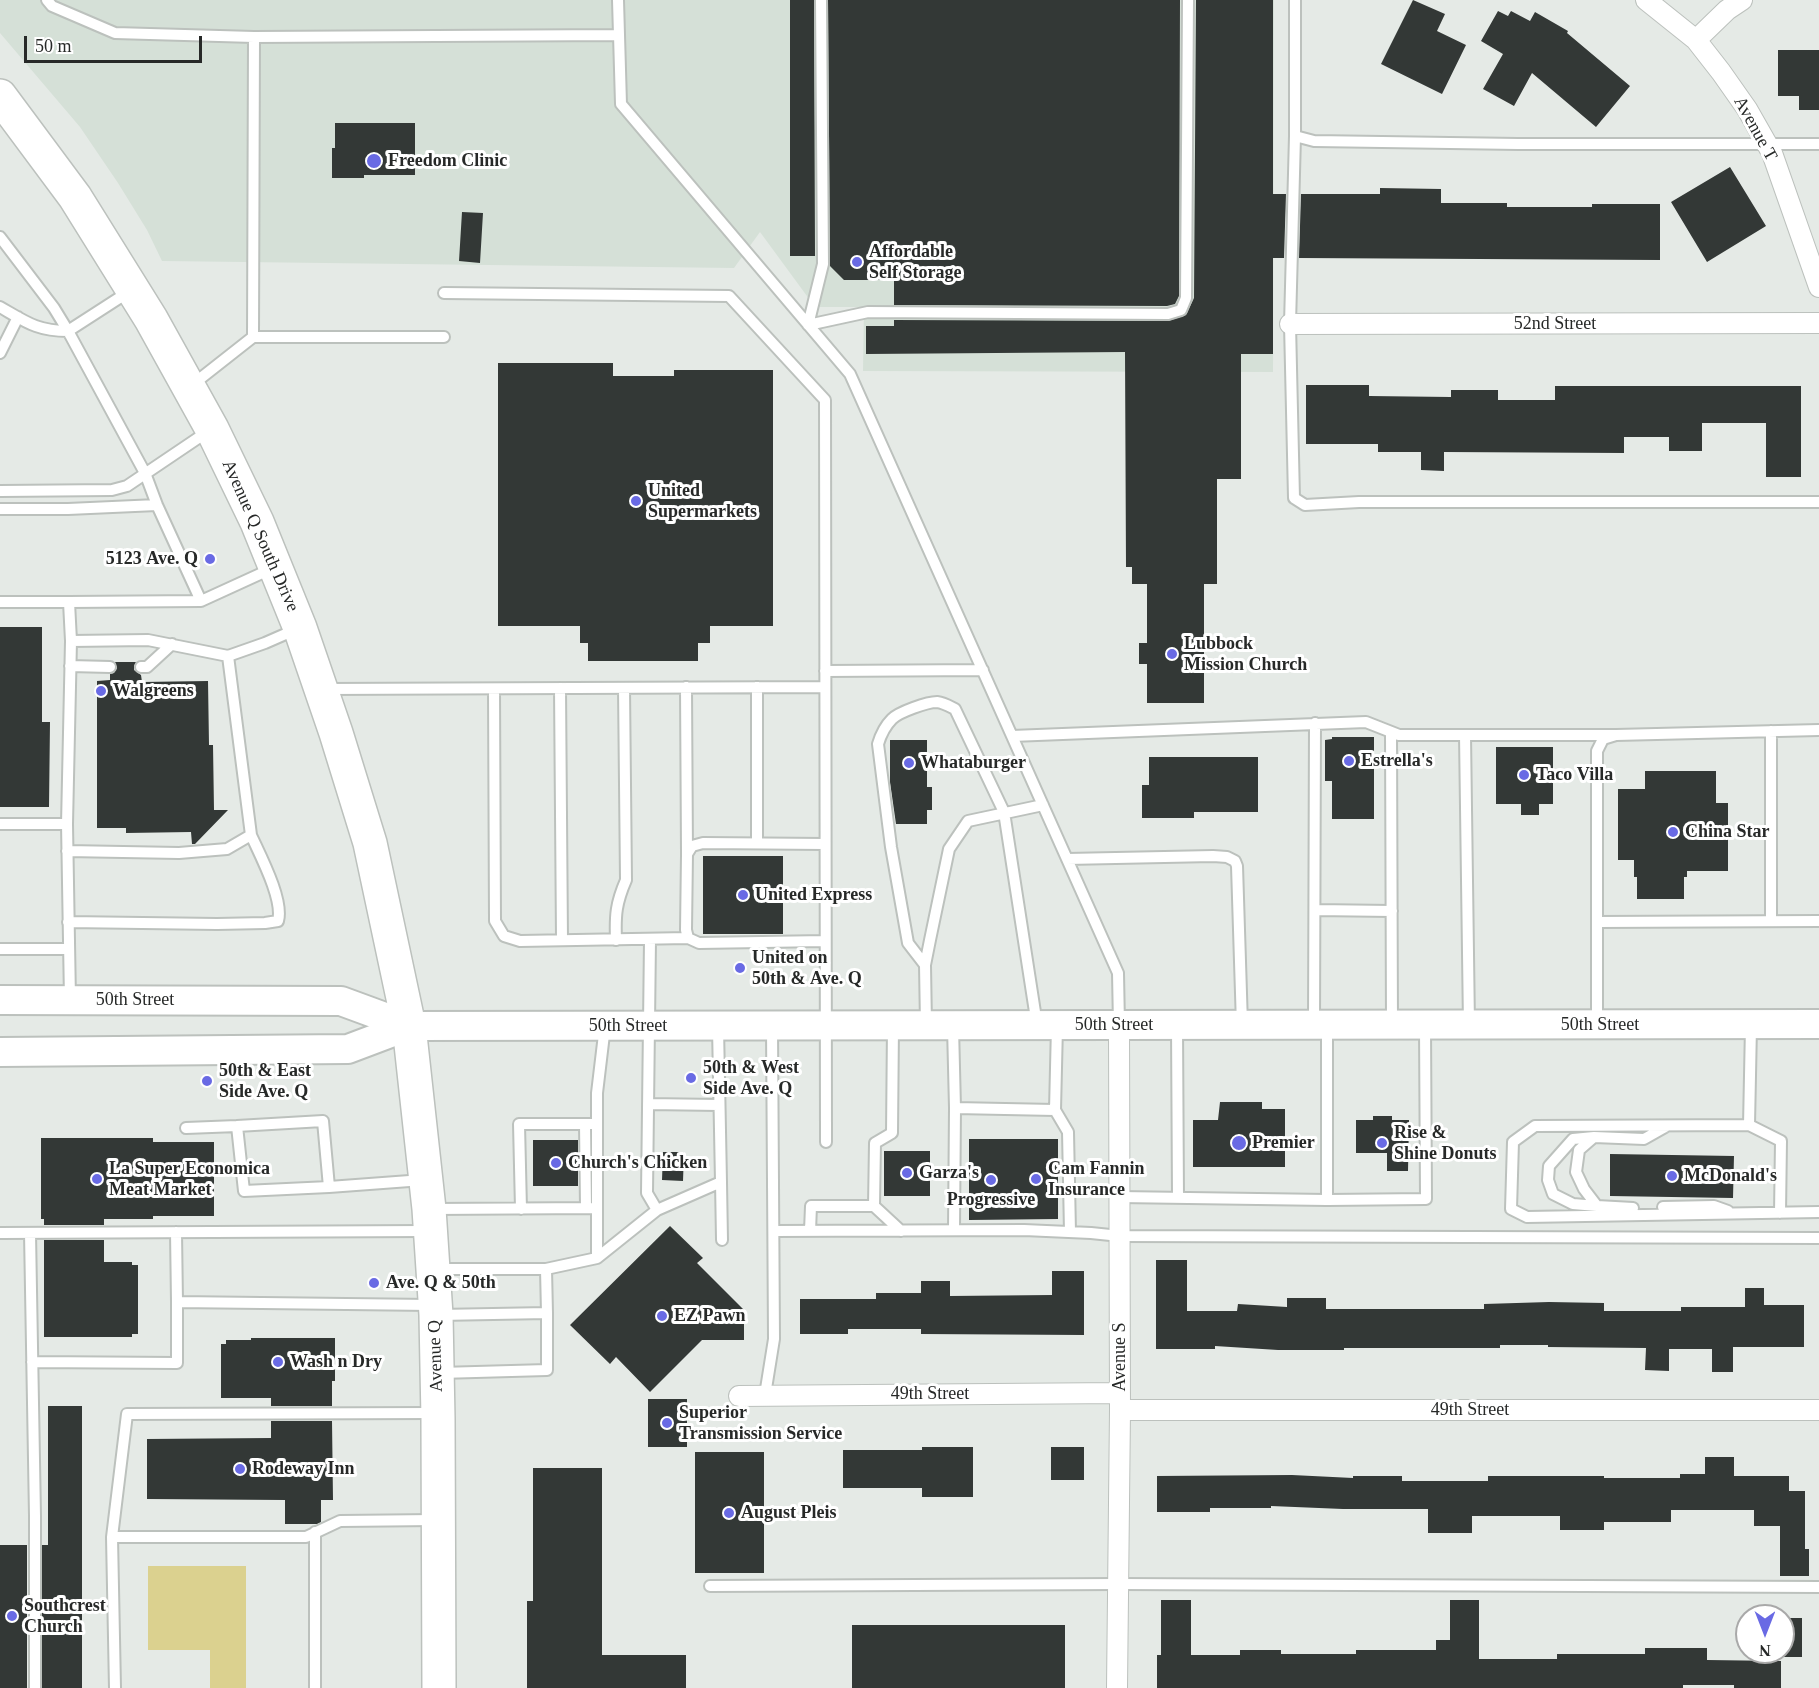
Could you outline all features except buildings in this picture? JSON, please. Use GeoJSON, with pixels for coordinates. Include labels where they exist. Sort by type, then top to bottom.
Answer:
{"type":"FeatureCollection","features":[{"type":"Feature","properties":{"kind":"highway","name":"Avenue Q South Drive"},"geometry":{"type":"LineString","coordinates":[[0,96],[75,197],[133,289],[212,429],[257,522],[300,628],[370,843],[409,1026]]}},
{"type":"Feature","properties":{"kind":"highway","name":"Avenue Q"},"geometry":{"type":"LineString","coordinates":[[409,1026],[428,1207],[435,1310],[438,1413],[439,1688]]}},
{"type":"Feature","properties":{"kind":"main road","name":"50th Street"},"geometry":{"type":"LineString","coordinates":[[0,1000],[341,1001],[409,1026],[1819,1024]]}},
{"type":"Feature","properties":{"kind":"main road","name":"50th Street"},"geometry":{"type":"LineString","coordinates":[[0,1052],[348,1049],[409,1026]]}},
{"type":"Feature","properties":{"kind":"street","name":"Avenue T"},"geometry":{"type":"LineString","coordinates":[[1646,0],[1696,40],[1747,109],[1772,153],[1819,287]]}},
{"type":"Feature","properties":{"kind":"street"},"geometry":{"type":"LineString","coordinates":[[1696,40],[1727,10],[1742,0]]}},
{"type":"Feature","properties":{"kind":"street","name":"52nd Street"},"geometry":{"type":"LineString","coordinates":[[1290,324],[1819,323]]}},
{"type":"Feature","properties":{"kind":"street","name":"Avenue S"},"geometry":{"type":"LineString","coordinates":[[1117,1688],[1120,1401],[1119,1025]]}},
{"type":"Feature","properties":{"kind":"street","name":"49th Street"},"geometry":{"type":"LineString","coordinates":[[739,1396],[1819,1410]]}},
{"type":"Feature","properties":{"kind":"lane"},"geometry":{"type":"LineString","coordinates":[[47,0],[52,6],[115,33],[254,37],[618,35]]}},
{"type":"Feature","properties":{"kind":"lane"},"geometry":{"type":"LineString","coordinates":[[618,0],[621,104],[850,374],[1118,973],[1119,1025]]}},
{"type":"Feature","properties":{"kind":"lane"},"geometry":{"type":"LineString","coordinates":[[808,325],[823,264],[821,0]]}},
{"type":"Feature","properties":{"kind":"lane"},"geometry":{"type":"LineString","coordinates":[[808,325],[868,312],[1168,314],[1181,310],[1186,298],[1188,0]]}},
{"type":"Feature","properties":{"kind":"lane"},"geometry":{"type":"LineString","coordinates":[[1294,0],[1295,136],[1290,324],[1294,498],[1305,505],[1359,502],[1819,502]]}},
{"type":"Feature","properties":{"kind":"lane"},"geometry":{"type":"LineString","coordinates":[[253,338],[254,37]]}},
{"type":"Feature","properties":{"kind":"lane"},"geometry":{"type":"LineString","coordinates":[[1295,136],[1314,141],[1819,144]]}},
{"type":"Feature","properties":{"kind":"lane"},"geometry":{"type":"LineString","coordinates":[[0,237],[54,308],[68,331],[145,473],[201,601]]}},
{"type":"Feature","properties":{"kind":"lane"},"geometry":{"type":"LineString","coordinates":[[0,307],[32,326],[51,331],[68,331],[133,289]]}},
{"type":"Feature","properties":{"kind":"lane"},"geometry":{"type":"LineString","coordinates":[[444,293],[729,296],[825,400],[826,1142]]}},
{"type":"Feature","properties":{"kind":"lane"},"geometry":{"type":"LineString","coordinates":[[0,353],[18,317]]}},
{"type":"Feature","properties":{"kind":"lane"},"geometry":{"type":"LineString","coordinates":[[189,387],[253,338],[444,337]]}},
{"type":"Feature","properties":{"kind":"lane"},"geometry":{"type":"LineString","coordinates":[[0,491],[112,490],[127,486],[212,429]]}},
{"type":"Feature","properties":{"kind":"lane"},"geometry":{"type":"LineString","coordinates":[[0,509],[158,505]]}},
{"type":"Feature","properties":{"kind":"lane"},"geometry":{"type":"LineString","coordinates":[[0,602],[201,601],[276,567]]}},
{"type":"Feature","properties":{"kind":"lane"},"geometry":{"type":"LineString","coordinates":[[69,602],[71,642],[67,851],[70,1000]]}},
{"type":"Feature","properties":{"kind":"lane"},"geometry":{"type":"LineString","coordinates":[[71,642],[148,640],[228,656],[265,644],[300,628]]}},
{"type":"Feature","properties":{"kind":"lane"},"geometry":{"type":"LineString","coordinates":[[141,667],[147,667],[172,644]]}},
{"type":"Feature","properties":{"kind":"lane"},"geometry":{"type":"LineString","coordinates":[[68,922],[217,924],[278,921],[280,914],[272,882],[251,835],[228,656]]}},
{"type":"Feature","properties":{"kind":"lane"},"geometry":{"type":"LineString","coordinates":[[70,666],[110,667]]}},
{"type":"Feature","properties":{"kind":"lane"},"geometry":{"type":"LineString","coordinates":[[825,671],[983,670]]}},
{"type":"Feature","properties":{"kind":"lane"},"geometry":{"type":"LineString","coordinates":[[686,687],[686,930],[688,938]]}},
{"type":"Feature","properties":{"kind":"lane"},"geometry":{"type":"LineString","coordinates":[[757,687],[757,843]]}},
{"type":"Feature","properties":{"kind":"lane"},"geometry":{"type":"LineString","coordinates":[[321,689],[825,687]]}},
{"type":"Feature","properties":{"kind":"lane"},"geometry":{"type":"LineString","coordinates":[[560,688],[562,940]]}},
{"type":"Feature","properties":{"kind":"lane"},"geometry":{"type":"LineString","coordinates":[[616,940],[615,914],[626,880],[624,688]]}},
{"type":"Feature","properties":{"kind":"lane"},"geometry":{"type":"LineString","coordinates":[[494,689],[495,921],[504,936],[520,941],[688,938],[699,943],[825,941]]}},
{"type":"Feature","properties":{"kind":"lane"},"geometry":{"type":"LineString","coordinates":[[925,964],[908,943],[891,847],[878,744],[882,732],[894,717],[922,705],[936,702],[955,709],[1004,812],[1047,1025],[1055,1110],[1068,1132],[1070,1232]]}},
{"type":"Feature","properties":{"kind":"lane"},"geometry":{"type":"LineString","coordinates":[[1012,736],[1366,722],[1399,735],[1616,735],[1819,730]]}},
{"type":"Feature","properties":{"kind":"lane"},"geometry":{"type":"LineString","coordinates":[[1315,723],[1315,910],[1326,1200]]}},
{"type":"Feature","properties":{"kind":"lane"},"geometry":{"type":"LineString","coordinates":[[1391,732],[1392,1025]]}},
{"type":"Feature","properties":{"kind":"lane"},"geometry":{"type":"LineString","coordinates":[[1771,732],[1771,921]]}},
{"type":"Feature","properties":{"kind":"lane"},"geometry":{"type":"LineString","coordinates":[[1465,735],[1469,1025]]}},
{"type":"Feature","properties":{"kind":"lane"},"geometry":{"type":"LineString","coordinates":[[1597,1025],[1597,751],[1603,739],[1616,735]]}},
{"type":"Feature","properties":{"kind":"lane"},"geometry":{"type":"LineString","coordinates":[[926,1025],[925,964],[949,849],[968,821],[1043,805]]}},
{"type":"Feature","properties":{"kind":"lane"},"geometry":{"type":"LineString","coordinates":[[0,824],[67,824]]}},
{"type":"Feature","properties":{"kind":"lane"},"geometry":{"type":"LineString","coordinates":[[67,851],[179,853],[227,849],[251,835]]}},
{"type":"Feature","properties":{"kind":"lane"},"geometry":{"type":"LineString","coordinates":[[687,854],[692,846],[702,843],[825,844]]}},
{"type":"Feature","properties":{"kind":"lane"},"geometry":{"type":"LineString","coordinates":[[1067,859],[1213,856],[1227,857],[1235,861],[1242,1025]]}},
{"type":"Feature","properties":{"kind":"lane"},"geometry":{"type":"LineString","coordinates":[[1315,910],[1392,911]]}},
{"type":"Feature","properties":{"kind":"lane"},"geometry":{"type":"LineString","coordinates":[[1597,922],[1819,921]]}},
{"type":"Feature","properties":{"kind":"lane"},"geometry":{"type":"LineString","coordinates":[[650,940],[647,1192],[657,1210]]}},
{"type":"Feature","properties":{"kind":"lane"},"geometry":{"type":"LineString","coordinates":[[0,949],[69,949]]}},
{"type":"Feature","properties":{"kind":"lane"},"geometry":{"type":"LineString","coordinates":[[1749,1125],[1751,1024]]}},
{"type":"Feature","properties":{"kind":"lane"},"geometry":{"type":"LineString","coordinates":[[874,1206],[875,1143],[892,1133],[893,1025]]}},
{"type":"Feature","properties":{"kind":"lane"},"geometry":{"type":"LineString","coordinates":[[953,1025],[954,1230]]}},
{"type":"Feature","properties":{"kind":"lane"},"geometry":{"type":"LineString","coordinates":[[1178,1025],[1178,1198]]}},
{"type":"Feature","properties":{"kind":"lane"},"geometry":{"type":"LineString","coordinates":[[1119,1197],[1426,1199],[1425,1025]]}},
{"type":"Feature","properties":{"kind":"lane"},"geometry":{"type":"LineString","coordinates":[[591,1208],[597,1093],[605,1026]]}},
{"type":"Feature","properties":{"kind":"lane"},"geometry":{"type":"LineString","coordinates":[[718,1026],[722,1240]]}},
{"type":"Feature","properties":{"kind":"lane"},"geometry":{"type":"LineString","coordinates":[[765,1395],[774,1339],[772,1026]]}},
{"type":"Feature","properties":{"kind":"lane"},"geometry":{"type":"LineString","coordinates":[[648,1104],[719,1105]]}},
{"type":"Feature","properties":{"kind":"lane"},"geometry":{"type":"LineString","coordinates":[[955,1108],[1055,1110]]}},
{"type":"Feature","properties":{"kind":"lane"},"geometry":{"type":"LineString","coordinates":[[186,1128],[323,1121],[329,1187]]}},
{"type":"Feature","properties":{"kind":"lane"},"geometry":{"type":"LineString","coordinates":[[521,1209],[519,1124],[597,1124]]}},
{"type":"Feature","properties":{"kind":"lane"},"geometry":{"type":"LineString","coordinates":[[585,1124],[597,1257]]}},
{"type":"Feature","properties":{"kind":"lane"},"geometry":{"type":"LineString","coordinates":[[1670,1124],[1644,1139],[1594,1137],[1573,1139],[1549,1166],[1548,1180],[1552,1194],[1573,1204],[1621,1208],[1714,1206],[1736,1213]]}},
{"type":"Feature","properties":{"kind":"lane"},"geometry":{"type":"LineString","coordinates":[[1780,1213],[1781,1141],[1749,1125],[1535,1125],[1513,1142],[1511,1209],[1527,1217],[1736,1213],[1780,1213],[1819,1212]]}},
{"type":"Feature","properties":{"kind":"lane"},"geometry":{"type":"LineString","coordinates":[[237,1126],[244,1191],[329,1187],[428,1207]]}},
{"type":"Feature","properties":{"kind":"lane"},"geometry":{"type":"LineString","coordinates":[[1594,1137],[1579,1150],[1576,1172],[1584,1189],[1597,1206]]}},
{"type":"Feature","properties":{"kind":"lane"},"geometry":{"type":"LineString","coordinates":[[432,1269],[546,1269],[597,1257],[657,1210],[721,1182]]}},
{"type":"Feature","properties":{"kind":"lane"},"geometry":{"type":"LineString","coordinates":[[810,1231],[811,1206],[874,1206],[901,1231]]}},
{"type":"Feature","properties":{"kind":"lane"},"geometry":{"type":"LineString","coordinates":[[0,1233],[176,1232],[428,1207],[591,1208]]}},
{"type":"Feature","properties":{"kind":"lane"},"geometry":{"type":"LineString","coordinates":[[774,1231],[1024,1230],[1120,1236],[1819,1238]]}},
{"type":"Feature","properties":{"kind":"lane"},"geometry":{"type":"LineString","coordinates":[[32,1362],[177,1363],[176,1232]]}},
{"type":"Feature","properties":{"kind":"lane"},"geometry":{"type":"LineString","coordinates":[[30,1233],[35,1688]]}},
{"type":"Feature","properties":{"kind":"lane"},"geometry":{"type":"LineString","coordinates":[[437,1373],[548,1370],[546,1269]]}},
{"type":"Feature","properties":{"kind":"lane"},"geometry":{"type":"LineString","coordinates":[[177,1302],[547,1313]]}},
{"type":"Feature","properties":{"kind":"lane"},"geometry":{"type":"LineString","coordinates":[[115,1688],[112,1537],[127,1414],[438,1413]]}},
{"type":"Feature","properties":{"kind":"lane"},"geometry":{"type":"LineString","coordinates":[[112,1537],[306,1537],[340,1521],[438,1520]]}},
{"type":"Feature","properties":{"kind":"lane"},"geometry":{"type":"LineString","coordinates":[[315,1532],[315,1688]]}},
{"type":"Feature","properties":{"kind":"lane"},"geometry":{"type":"LineString","coordinates":[[710,1586],[1118,1584],[1819,1587]]}},
{"type":"Feature","properties":{"kind":"shaded area"},"geometry":{"type":"Polygon","coordinates":[[[0,0],[1274,0],[1273,372],[863,371],[864,307],[815,307],[760,232],[734,268],[162,261],[147,230],[80,127],[0,33],[0,0]]]}},
{"type":"Feature","properties":{"kind":"shaded area"},"geometry":{"type":"Polygon","coordinates":[[[148,1566],[246,1566],[246,1688],[210,1688],[210,1650],[148,1650],[148,1566]]]}},
{"type":"Feature","properties":{"kind":"place","name":"Freedom Clinic"},"geometry":{"type":"Point","coordinates":[374,161]}},
{"type":"Feature","properties":{"kind":"place","name":"Affordable Self Storage"},"geometry":{"type":"Point","coordinates":[857,262]}},
{"type":"Feature","properties":{"kind":"place","name":"United Supermarkets"},"geometry":{"type":"Point","coordinates":[636,501]}},
{"type":"Feature","properties":{"kind":"place","name":"5123 Ave. Q"},"geometry":{"type":"Point","coordinates":[210,559]}},
{"type":"Feature","properties":{"kind":"place","name":"Lubbock Mission Church"},"geometry":{"type":"Point","coordinates":[1172,654]}},
{"type":"Feature","properties":{"kind":"place","name":"Walgreens"},"geometry":{"type":"Point","coordinates":[101,691]}},
{"type":"Feature","properties":{"kind":"place","name":"Estrella's"},"geometry":{"type":"Point","coordinates":[1349,761]}},
{"type":"Feature","properties":{"kind":"place","name":"Whataburger"},"geometry":{"type":"Point","coordinates":[909,763]}},
{"type":"Feature","properties":{"kind":"place","name":"Taco Villa"},"geometry":{"type":"Point","coordinates":[1524,775]}},
{"type":"Feature","properties":{"kind":"place","name":"China Star"},"geometry":{"type":"Point","coordinates":[1673,832]}},
{"type":"Feature","properties":{"kind":"place","name":"United Express"},"geometry":{"type":"Point","coordinates":[743,895]}},
{"type":"Feature","properties":{"kind":"place","name":"United on 50th & Ave. Q"},"geometry":{"type":"Point","coordinates":[740,968]}},
{"type":"Feature","properties":{"kind":"place","name":"50th & West Side Ave. Q"},"geometry":{"type":"Point","coordinates":[691,1078]}},
{"type":"Feature","properties":{"kind":"place","name":"50th & East Side Ave. Q"},"geometry":{"type":"Point","coordinates":[207,1081]}},
{"type":"Feature","properties":{"kind":"place","name":"Premier"},"geometry":{"type":"Point","coordinates":[1239,1143]}},
{"type":"Feature","properties":{"kind":"place","name":"Rise & Shine Donuts"},"geometry":{"type":"Point","coordinates":[1382,1143]}},
{"type":"Feature","properties":{"kind":"place","name":"Church's Chicken"},"geometry":{"type":"Point","coordinates":[556,1163]}},
{"type":"Feature","properties":{"kind":"place","name":"Garza's"},"geometry":{"type":"Point","coordinates":[907,1173]}},
{"type":"Feature","properties":{"kind":"place","name":"McDonald's"},"geometry":{"type":"Point","coordinates":[1672,1176]}},
{"type":"Feature","properties":{"kind":"place","name":"La Super Economica Meat Market"},"geometry":{"type":"Point","coordinates":[97,1179]}},
{"type":"Feature","properties":{"kind":"place","name":"Cam Fannin Insurance"},"geometry":{"type":"Point","coordinates":[1036,1179]}},
{"type":"Feature","properties":{"kind":"place","name":"Progressive"},"geometry":{"type":"Point","coordinates":[991,1180]}},
{"type":"Feature","properties":{"kind":"place","name":"Ave. Q & 50th"},"geometry":{"type":"Point","coordinates":[374,1283]}},
{"type":"Feature","properties":{"kind":"place","name":"EZ Pawn"},"geometry":{"type":"Point","coordinates":[662,1316]}},
{"type":"Feature","properties":{"kind":"place","name":"Wash n Dry"},"geometry":{"type":"Point","coordinates":[278,1362]}},
{"type":"Feature","properties":{"kind":"place","name":"Superior Transmission Service"},"geometry":{"type":"Point","coordinates":[667,1423]}},
{"type":"Feature","properties":{"kind":"place","name":"Rodeway Inn"},"geometry":{"type":"Point","coordinates":[240,1469]}},
{"type":"Feature","properties":{"kind":"place","name":"August Pleis"},"geometry":{"type":"Point","coordinates":[729,1513]}},
{"type":"Feature","properties":{"kind":"place","name":"Southcrest Church"},"geometry":{"type":"Point","coordinates":[12,1616]}}]}
